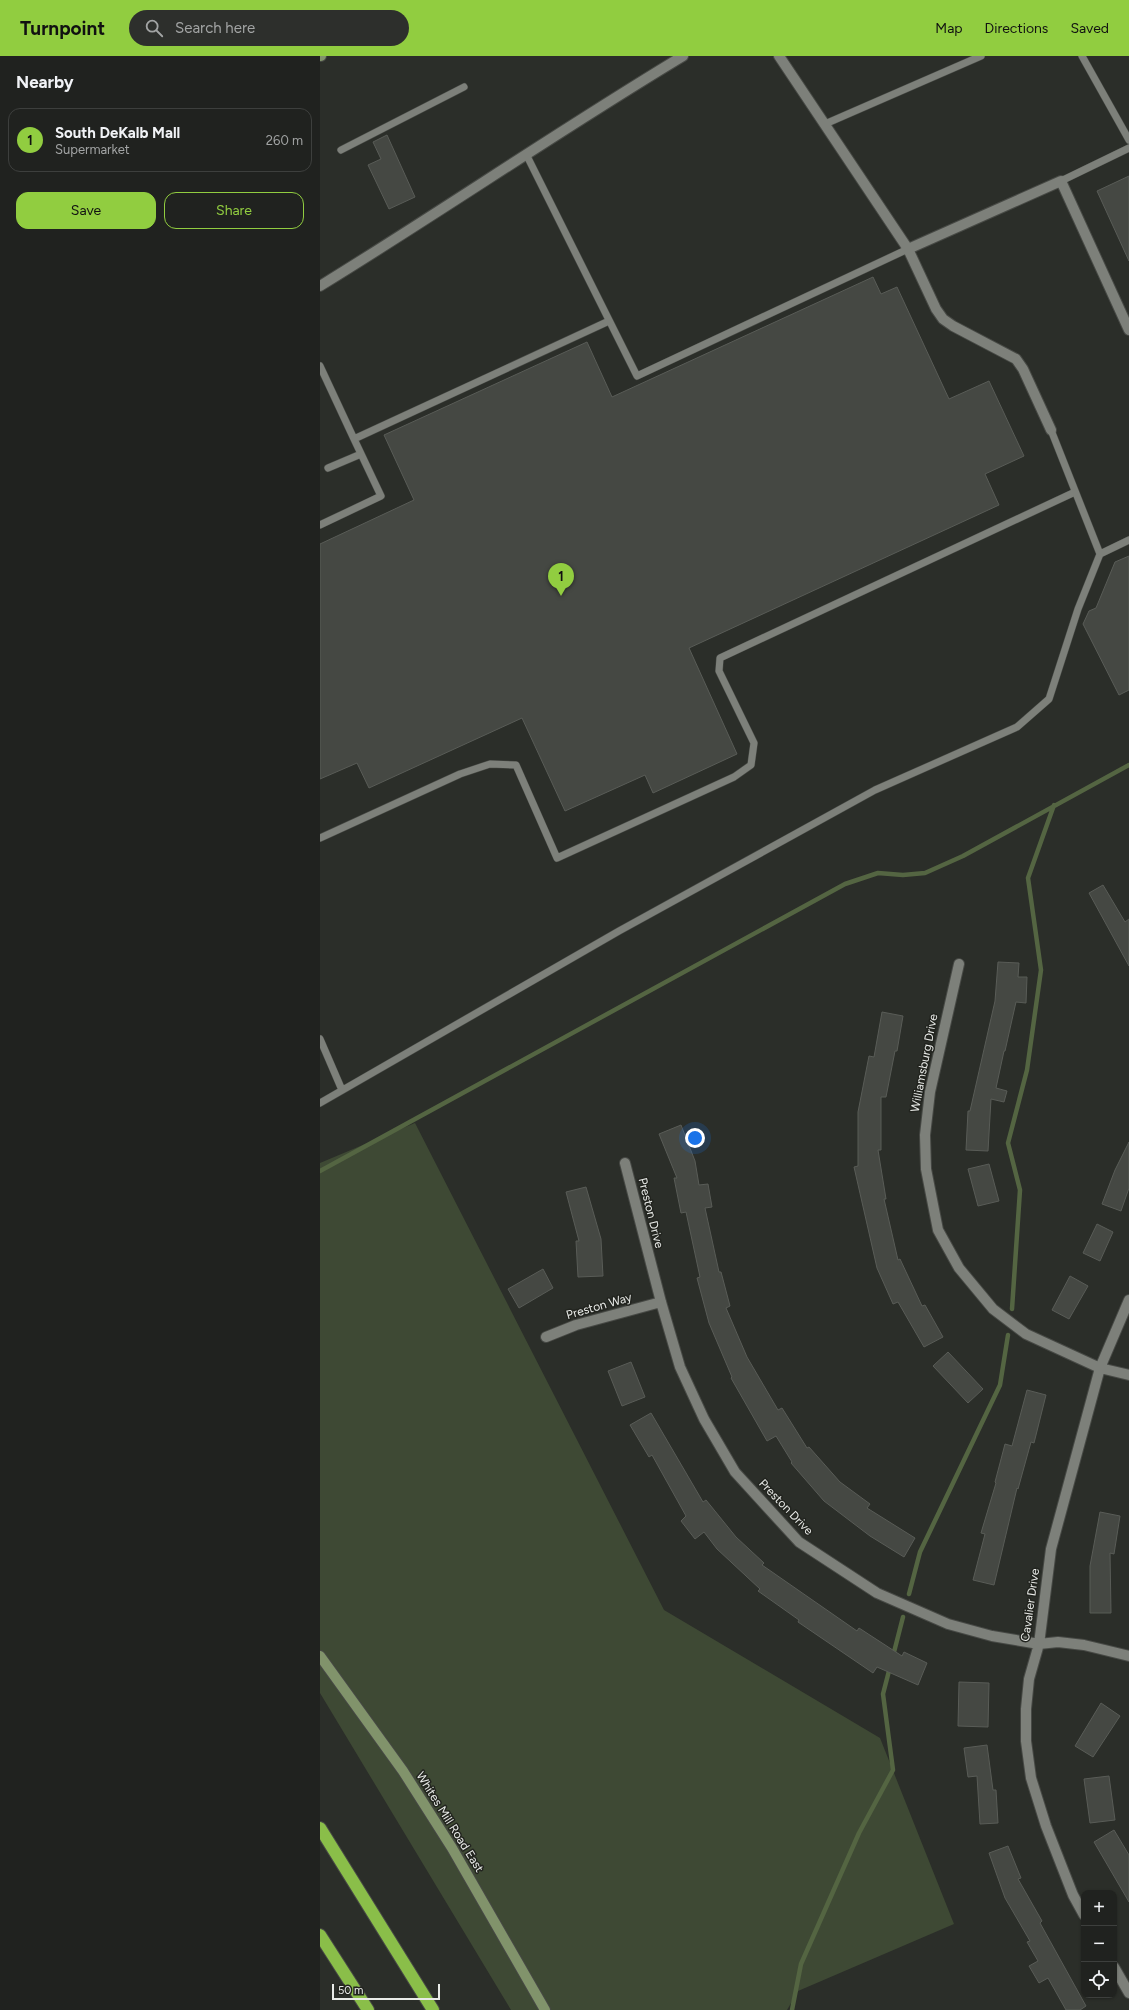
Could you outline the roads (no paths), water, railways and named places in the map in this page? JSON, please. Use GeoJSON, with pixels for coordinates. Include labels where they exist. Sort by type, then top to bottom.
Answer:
{"type":"FeatureCollection","features":[{"type":"Feature","properties":{"kind":"highway"},"geometry":{"type":"LineString","coordinates":[[320,1828],[433,2010]]}},
{"type":"Feature","properties":{"kind":"highway"},"geometry":{"type":"LineString","coordinates":[[320,1935],[368,2010]]}},
{"type":"Feature","properties":{"kind":"street"},"geometry":{"type":"LineString","coordinates":[[320,286],[436,213],[592,111],[683,56]]}},
{"type":"Feature","properties":{"kind":"street"},"geometry":{"type":"LineString","coordinates":[[779,56],[908,249],[936,309],[943,319],[1016,359],[1023,369],[1051,430]]}},
{"type":"Feature","properties":{"kind":"street"},"geometry":{"type":"LineString","coordinates":[[908,249],[1061,180],[1129,330]]}},
{"type":"Feature","properties":{"kind":"street","name":"Williamsburg Drive"},"geometry":{"type":"LineString","coordinates":[[959,964],[930,1092],[925,1135],[926,1169],[938,1230],[959,1268],[993,1309],[1026,1334],[1100,1368],[1129,1375]]}},
{"type":"Feature","properties":{"kind":"street","name":"Preston Drive"},"geometry":{"type":"LineString","coordinates":[[625,1163],[661,1302],[680,1367],[704,1419],[735,1472],[799,1542],[877,1592],[948,1624],[992,1636],[1039,1644],[1058,1642],[1084,1645],[1129,1656]]}},
{"type":"Feature","properties":{"kind":"street","name":"Cavalier Drive"},"geometry":{"type":"LineString","coordinates":[[1081,1909],[1070,1888],[1046,1826],[1032,1778],[1026,1741],[1026,1709],[1029,1679],[1039,1644],[1051,1549],[1100,1368],[1129,1300]]}},
{"type":"Feature","properties":{"kind":"street","name":"Preston Way"},"geometry":{"type":"LineString","coordinates":[[546,1337],[576,1325],[661,1302]]}},
{"type":"Feature","properties":{"kind":"street","name":"Whites Mill Road East"},"geometry":{"type":"LineString","coordinates":[[320,1656],[404,1772],[440,1829],[545,2010]]}},
{"type":"Feature","properties":{"kind":"street"},"geometry":{"type":"LineString","coordinates":[[1117,1972],[1129,1993]]}},
{"type":"Feature","properties":{"kind":"lane"},"geometry":{"type":"LineString","coordinates":[[825,124],[981,56]]}},
{"type":"Feature","properties":{"kind":"lane"},"geometry":{"type":"LineString","coordinates":[[1082,56],[1129,140]]}},
{"type":"Feature","properties":{"kind":"lane"},"geometry":{"type":"LineString","coordinates":[[341,150],[464,87]]}},
{"type":"Feature","properties":{"kind":"lane"},"geometry":{"type":"LineString","coordinates":[[1061,180],[1129,148]]}},
{"type":"Feature","properties":{"kind":"lane"},"geometry":{"type":"LineString","coordinates":[[526,154],[637,376],[908,249]]}},
{"type":"Feature","properties":{"kind":"lane"},"geometry":{"type":"LineString","coordinates":[[354,439],[610,321]]}},
{"type":"Feature","properties":{"kind":"lane"},"geometry":{"type":"LineString","coordinates":[[320,366],[382,496],[320,525]]}},
{"type":"Feature","properties":{"kind":"lane"},"geometry":{"type":"LineString","coordinates":[[1051,430],[1100,554]]}},
{"type":"Feature","properties":{"kind":"lane"},"geometry":{"type":"LineString","coordinates":[[328,468],[361,454]]}},
{"type":"Feature","properties":{"kind":"lane"},"geometry":{"type":"LineString","coordinates":[[320,838],[460,774],[490,764],[516,765],[557,858],[643,819],[734,777],[751,765],[754,743],[719,671],[720,658],[1075,492]]}},
{"type":"Feature","properties":{"kind":"lane"},"geometry":{"type":"LineString","coordinates":[[320,1103],[669,903],[875,790],[1017,727],[1049,699],[1078,609],[1100,554],[1129,540]]}},
{"type":"Feature","properties":{"kind":"lane"},"geometry":{"type":"LineString","coordinates":[[320,1039],[342,1090]]}},
{"type":"Feature","properties":{"kind":"waterway"},"geometry":{"type":"LineString","coordinates":[[320,1171],[845,884],[878,873],[903,875],[925,873],[963,856],[1129,765]]}},
{"type":"Feature","properties":{"kind":"waterway"},"geometry":{"type":"LineString","coordinates":[[1012,1309],[1020,1190],[1008,1143],[1027,1070],[1041,970],[1028,878],[1054,805]]}},
{"type":"Feature","properties":{"kind":"waterway"},"geometry":{"type":"LineString","coordinates":[[909,1594],[920,1552],[1000,1385],[1008,1335]]}},
{"type":"Feature","properties":{"kind":"waterway"},"geometry":{"type":"LineString","coordinates":[[893,1656],[903,1617]]}},
{"type":"Feature","properties":{"kind":"waterway"},"geometry":{"type":"LineString","coordinates":[[792,2010],[801,1964],[859,1833],[893,1770],[883,1694],[890,1667]]}},
{"type":"Feature","properties":{"kind":"place","name":"South DeKalb Mall"},"geometry":{"type":"Point","coordinates":[561,596]}}]}
